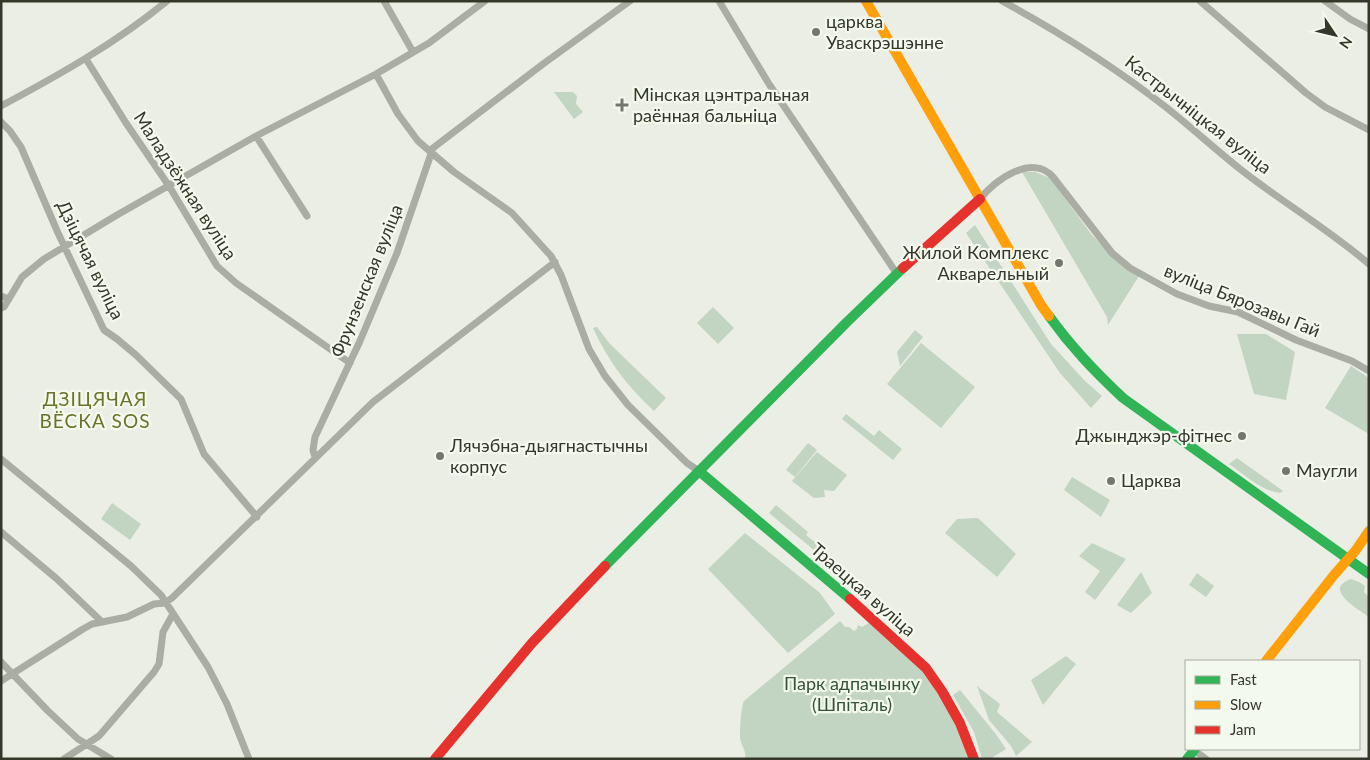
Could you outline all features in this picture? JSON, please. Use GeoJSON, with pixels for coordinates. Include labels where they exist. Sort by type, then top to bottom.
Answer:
{"type":"FeatureCollection","features":[{"type":"Feature","properties":{"kind":"main road"},"geometry":{"type":"LineString","coordinates":[[866,1],[1022,274],[1050,318],[1078,353],[1114,390],[1216,466],[1369,574]]}},
{"type":"Feature","properties":{"kind":"main road"},"geometry":{"type":"LineString","coordinates":[[435,759],[532,643],[591,580],[897,274],[980,199]]}},
{"type":"Feature","properties":{"kind":"main road","name":"Траецкая вуліца"},"geometry":{"type":"LineString","coordinates":[[699,471],[835,586],[926,668],[942,691],[960,723],[974,759]]}},
{"type":"Feature","properties":{"kind":"main road"},"geometry":{"type":"LineString","coordinates":[[1267,660],[1334,575],[1349,559],[1369,531]]}},
{"type":"Feature","properties":{"kind":"main road"},"geometry":{"type":"LineString","coordinates":[[1187,759],[1199,753]]}},
{"type":"Feature","properties":{"kind":"street"},"geometry":{"type":"LineString","coordinates":[[1,106],[86,59],[138,25],[167,1]]}},
{"type":"Feature","properties":{"kind":"street"},"geometry":{"type":"LineString","coordinates":[[384,1],[413,52]]}},
{"type":"Feature","properties":{"kind":"street"},"geometry":{"type":"LineString","coordinates":[[1,308],[10,299],[22,277],[35,265],[256,136],[376,74],[448,30],[485,1]]}},
{"type":"Feature","properties":{"kind":"street","name":"Фрунзенская вуліца"},"geometry":{"type":"LineString","coordinates":[[316,457],[313,450],[315,437],[350,363],[405,230],[431,152],[438,143],[630,1]]}},
{"type":"Feature","properties":{"kind":"street"},"geometry":{"type":"LineString","coordinates":[[719,1],[769,84],[897,274]]}},
{"type":"Feature","properties":{"kind":"street","name":"Кастрычніцкая вуліца"},"geometry":{"type":"LineString","coordinates":[[1002,1],[1116,70],[1166,107],[1242,170],[1341,240],[1369,264]]}},
{"type":"Feature","properties":{"kind":"street"},"geometry":{"type":"LineString","coordinates":[[1200,1],[1306,93],[1325,106],[1369,130]]}},
{"type":"Feature","properties":{"kind":"street"},"geometry":{"type":"LineString","coordinates":[[1326,1],[1350,19],[1369,29]]}},
{"type":"Feature","properties":{"kind":"street","name":"Маладзёжная вуліца"},"geometry":{"type":"LineString","coordinates":[[86,59],[126,123],[169,186],[213,261],[226,276],[350,363]]}},
{"type":"Feature","properties":{"kind":"street"},"geometry":{"type":"LineString","coordinates":[[376,74],[398,114],[418,141],[454,172],[512,213],[555,262],[589,349],[605,376],[628,405],[687,463],[699,471]]}},
{"type":"Feature","properties":{"kind":"street","name":"Дзіцячая вуліца"},"geometry":{"type":"LineString","coordinates":[[1,122],[21,147],[104,330],[136,355],[181,398],[204,454],[257,517]]}},
{"type":"Feature","properties":{"kind":"street"},"geometry":{"type":"LineString","coordinates":[[256,136],[307,216]]}},
{"type":"Feature","properties":{"kind":"street","name":"вуліца Бярозавы Гай"},"geometry":{"type":"LineString","coordinates":[[980,199],[988,188],[1018,171],[1034,166],[1045,169],[1112,253],[1130,268],[1177,294],[1208,306],[1238,312],[1296,340],[1352,361],[1369,370]]}},
{"type":"Feature","properties":{"kind":"street"},"geometry":{"type":"LineString","coordinates":[[1,681],[83,628],[127,617],[154,604],[165,603],[178,593],[257,517],[373,402],[555,262]]}},
{"type":"Feature","properties":{"kind":"street"},"geometry":{"type":"LineString","coordinates":[[1,296],[10,299]]}},
{"type":"Feature","properties":{"kind":"street"},"geometry":{"type":"LineString","coordinates":[[1,459],[132,566],[157,592],[208,667],[227,704],[249,759]]}},
{"type":"Feature","properties":{"kind":"street"},"geometry":{"type":"LineString","coordinates":[[1,532],[57,579],[102,622]]}},
{"type":"Feature","properties":{"kind":"street"},"geometry":{"type":"LineString","coordinates":[[64,759],[99,736],[139,691],[159,664],[162,632],[172,614]]}},
{"type":"Feature","properties":{"kind":"street"},"geometry":{"type":"LineString","coordinates":[[1,662],[78,739],[111,759]]}},
{"type":"Feature","properties":{"kind":"green space"},"geometry":{"type":"Polygon","coordinates":[[[554,92],[573,92],[577,96],[576,104],[583,112],[574,119],[554,92]]]}},
{"type":"Feature","properties":{"kind":"green space"},"geometry":{"type":"Polygon","coordinates":[[[1022,172],[1035,172],[1050,178],[1091,234],[1114,257],[1139,276],[1108,325],[1107,317],[1022,172]]]}},
{"type":"Feature","properties":{"kind":"green space"},"geometry":{"type":"Polygon","coordinates":[[[975,225],[1051,344],[1085,381],[1102,396],[1091,408],[1060,373],[966,233],[975,225]]]}},
{"type":"Feature","properties":{"kind":"green space"},"geometry":{"type":"Polygon","coordinates":[[[713,307],[734,328],[718,344],[697,323],[713,307]]]}},
{"type":"Feature","properties":{"kind":"green space"},"geometry":{"type":"Polygon","coordinates":[[[597,327],[610,344],[666,398],[654,411],[627,383],[612,362],[593,328],[597,327]]]}},
{"type":"Feature","properties":{"kind":"green space"},"geometry":{"type":"Polygon","coordinates":[[[915,330],[923,337],[900,366],[897,352],[915,330]]]}},
{"type":"Feature","properties":{"kind":"green space"},"geometry":{"type":"Polygon","coordinates":[[[1237,334],[1266,334],[1295,352],[1286,400],[1254,394],[1237,334]]]}},
{"type":"Feature","properties":{"kind":"green space"},"geometry":{"type":"Polygon","coordinates":[[[921,343],[975,387],[941,428],[887,384],[921,343]]]}},
{"type":"Feature","properties":{"kind":"green space"},"geometry":{"type":"Polygon","coordinates":[[[1351,366],[1369,378],[1369,434],[1325,408],[1351,366]]]}},
{"type":"Feature","properties":{"kind":"green space"},"geometry":{"type":"Polygon","coordinates":[[[846,414],[874,436],[879,430],[902,449],[893,460],[842,419],[846,414]]]}},
{"type":"Feature","properties":{"kind":"green space"},"geometry":{"type":"Polygon","coordinates":[[[808,443],[817,450],[795,477],[786,470],[808,443]]]}},
{"type":"Feature","properties":{"kind":"green space"},"geometry":{"type":"Polygon","coordinates":[[[817,452],[847,475],[834,491],[824,490],[825,497],[814,498],[792,481],[817,452]]]}},
{"type":"Feature","properties":{"kind":"green space"},"geometry":{"type":"Polygon","coordinates":[[[1237,458],[1283,491],[1280,493],[1273,492],[1253,482],[1229,464],[1237,458]]]}},
{"type":"Feature","properties":{"kind":"green space"},"geometry":{"type":"Polygon","coordinates":[[[1072,477],[1110,500],[1101,517],[1064,490],[1072,477]]]}},
{"type":"Feature","properties":{"kind":"green space"},"geometry":{"type":"Polygon","coordinates":[[[112,503],[141,524],[130,540],[101,519],[112,503]]]}},
{"type":"Feature","properties":{"kind":"green space"},"geometry":{"type":"Polygon","coordinates":[[[776,505],[808,532],[806,535],[824,550],[820,555],[769,513],[776,505]]]}},
{"type":"Feature","properties":{"kind":"green space"},"geometry":{"type":"Polygon","coordinates":[[[978,518],[1016,554],[997,577],[945,533],[957,519],[978,518]]]}},
{"type":"Feature","properties":{"kind":"green space"},"geometry":{"type":"Polygon","coordinates":[[[745,533],[820,593],[835,614],[788,653],[708,569],[745,533]]]}},
{"type":"Feature","properties":{"kind":"green space"},"geometry":{"type":"Polygon","coordinates":[[[1092,543],[1126,559],[1095,600],[1085,592],[1100,571],[1079,556],[1092,543]]]}},
{"type":"Feature","properties":{"kind":"green space"},"geometry":{"type":"Polygon","coordinates":[[[1141,572],[1152,593],[1131,613],[1117,605],[1141,572]]]}},
{"type":"Feature","properties":{"kind":"green space"},"geometry":{"type":"Polygon","coordinates":[[[1197,573],[1214,586],[1206,597],[1189,585],[1197,573]]]}},
{"type":"Feature","properties":{"kind":"green space"},"geometry":{"type":"Polygon","coordinates":[[[1351,579],[1365,586],[1364,592],[1369,597],[1369,617],[1345,599],[1341,593],[1340,588],[1343,583],[1351,579]]]}},
{"type":"Feature","properties":{"kind":"green space","name":"Парк адпачынку (Шпіталь)"},"geometry":{"type":"Polygon","coordinates":[[[840,621],[845,627],[849,627],[854,631],[858,625],[862,627],[869,623],[924,670],[957,726],[970,759],[745,759],[740,736],[741,713],[744,701],[840,621]]]}},
{"type":"Feature","properties":{"kind":"green space"},"geometry":{"type":"Polygon","coordinates":[[[1066,656],[1076,664],[1043,705],[1031,680],[1066,656]]]}},
{"type":"Feature","properties":{"kind":"green space"},"geometry":{"type":"Polygon","coordinates":[[[977,686],[1000,704],[997,712],[1032,742],[1016,756],[1011,746],[989,720],[977,686]]]}},
{"type":"Feature","properties":{"kind":"green space"},"geometry":{"type":"Polygon","coordinates":[[[960,690],[1006,749],[993,757],[994,759],[982,759],[974,732],[953,695],[960,690]]]}},
{"type":"Feature","properties":{"kind":"traffic: fast"},"geometry":{"type":"LineString","coordinates":[[605,566],[903,268]]}},
{"type":"Feature","properties":{"kind":"traffic: fast"},"geometry":{"type":"LineString","coordinates":[[1049,316],[1084,359],[1123,398],[1369,574]]}},
{"type":"Feature","properties":{"kind":"traffic: fast"},"geometry":{"type":"LineString","coordinates":[[699,471],[850,599]]}},
{"type":"Feature","properties":{"kind":"traffic: fast"},"geometry":{"type":"LineString","coordinates":[[1187,759],[1194,750]]}},
{"type":"Feature","properties":{"kind":"traffic: slow"},"geometry":{"type":"LineString","coordinates":[[866,1],[1049,316]]}},
{"type":"Feature","properties":{"kind":"traffic: slow"},"geometry":{"type":"LineString","coordinates":[[1267,660],[1356,550],[1369,531]]}},
{"type":"Feature","properties":{"kind":"traffic: jam"},"geometry":{"type":"LineString","coordinates":[[903,268],[980,199]]}},
{"type":"Feature","properties":{"kind":"traffic: jam"},"geometry":{"type":"LineString","coordinates":[[435,759],[532,643],[605,566]]}},
{"type":"Feature","properties":{"kind":"traffic: jam"},"geometry":{"type":"LineString","coordinates":[[850,599],[926,668],[942,691],[960,723],[974,759]]}},
{"type":"Feature","properties":{"kind":"place","name":"царква Уваскрэшэнне"},"geometry":{"type":"Point","coordinates":[816,32]}},
{"type":"Feature","properties":{"kind":"place","name":"Мінская цэнтральная раённая бальніца"},"geometry":{"type":"Point","coordinates":[622,105]}},
{"type":"Feature","properties":{"kind":"place","name":"Жилой Комплекс Акварельный"},"geometry":{"type":"Point","coordinates":[1059,263]}},
{"type":"Feature","properties":{"kind":"place","name":"Джынджэр-фітнес"},"geometry":{"type":"Point","coordinates":[1242,436]}},
{"type":"Feature","properties":{"kind":"place","name":"Лячэбна-дыягнастычны корпус"},"geometry":{"type":"Point","coordinates":[440,456]}},
{"type":"Feature","properties":{"kind":"place","name":"Маугли"},"geometry":{"type":"Point","coordinates":[1286,471]}},
{"type":"Feature","properties":{"kind":"place","name":"Царква"},"geometry":{"type":"Point","coordinates":[1111,481]}},
{"type":"Feature","properties":{"kind":"district","name":"ДЗІЦЯЧАЯ ВЁСКА SOS"},"geometry":{"type":"Point","coordinates":[95,410]}}]}
